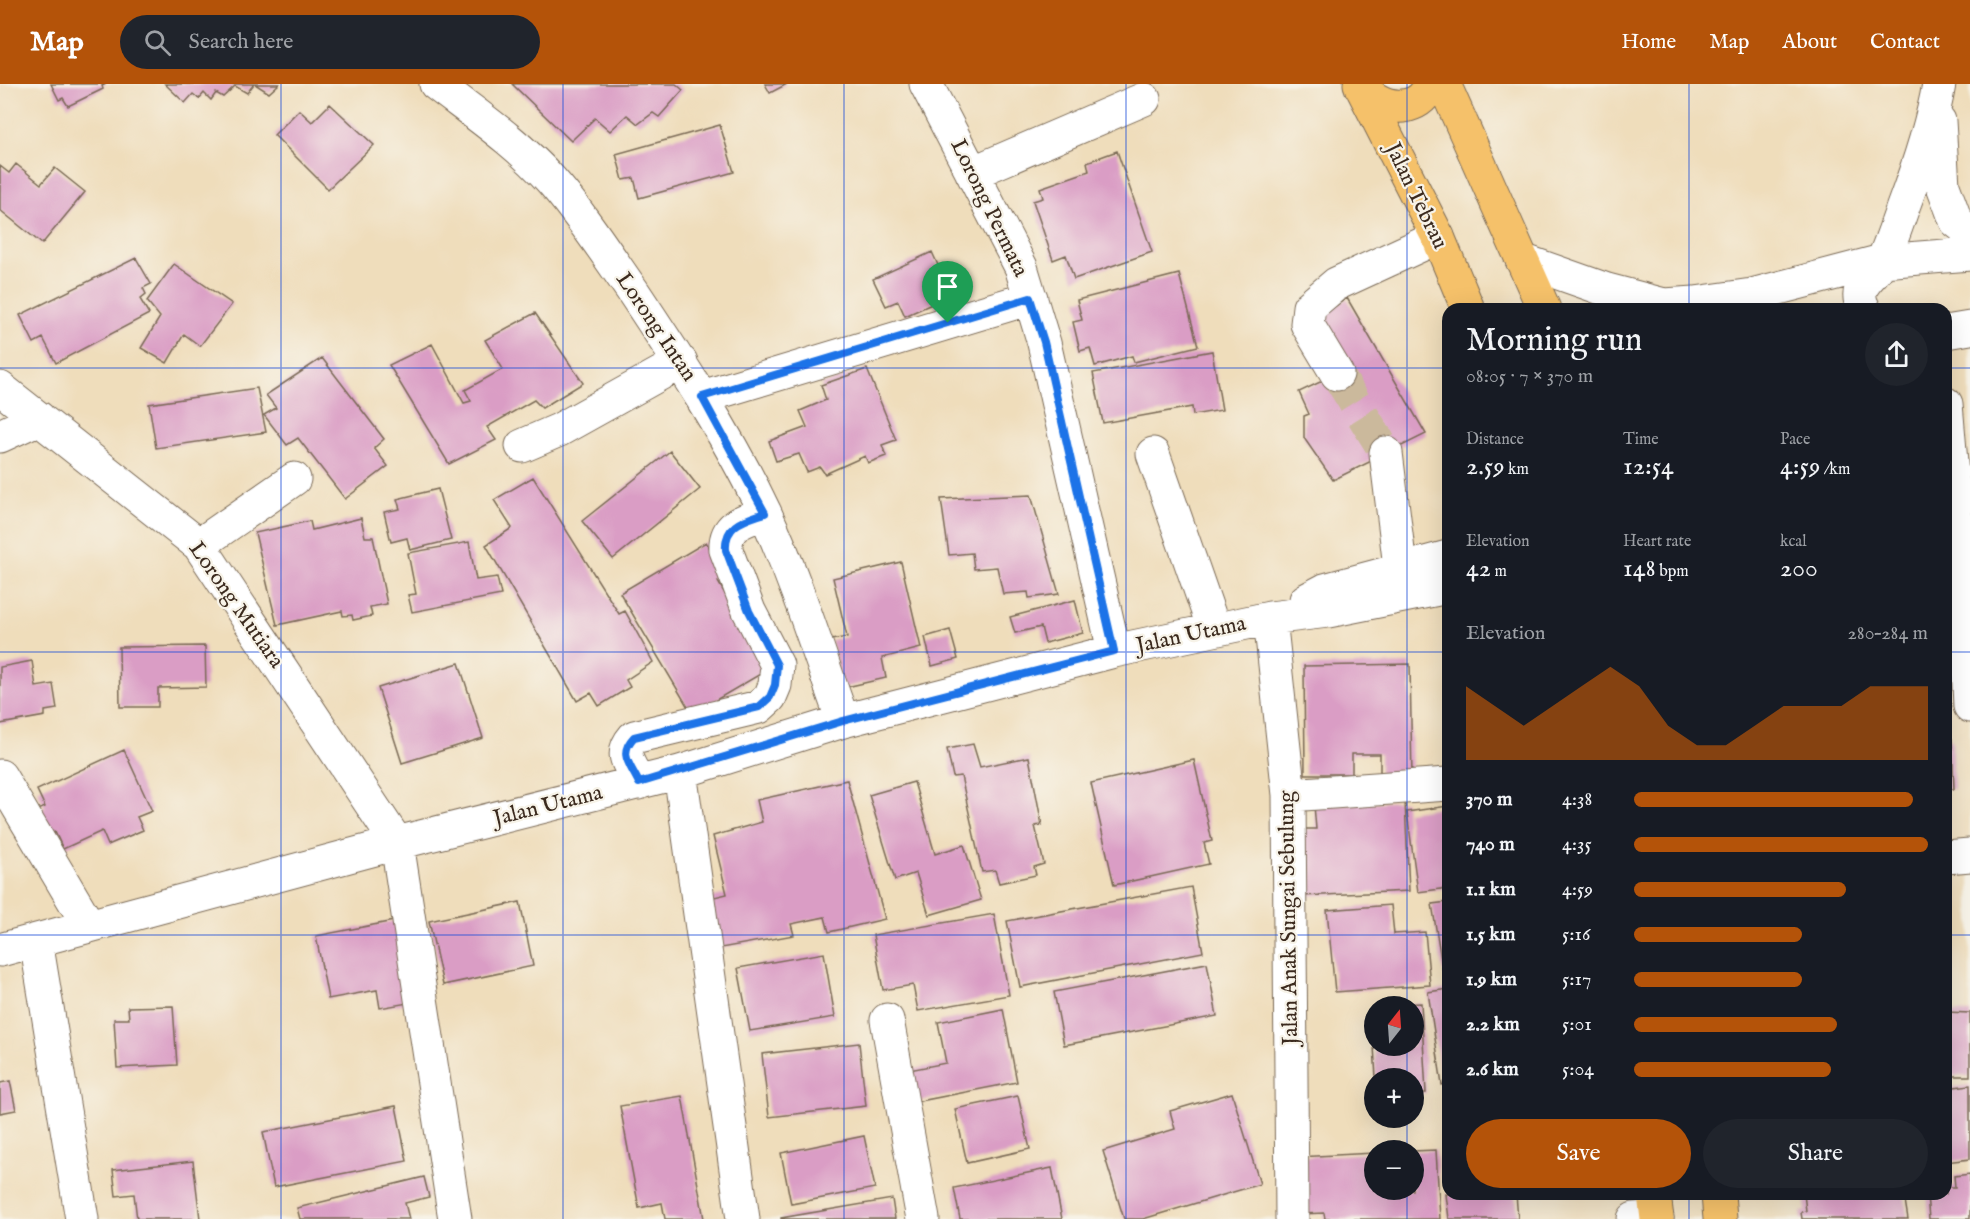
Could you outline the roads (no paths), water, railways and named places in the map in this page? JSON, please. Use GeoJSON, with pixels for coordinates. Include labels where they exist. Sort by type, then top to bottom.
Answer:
{"type":"FeatureCollection","features":[{"type":"Feature","properties":{"kind":"highway"},"geometry":{"type":"LineString","coordinates":[[1361,86],[1376,100],[1392,106],[1408,106],[1418,101],[1428,90],[1430,84]]}},
{"type":"Feature","properties":{"kind":"highway"},"geometry":{"type":"LineString","coordinates":[[1444,84],[1541,303]]}},
{"type":"Feature","properties":{"kind":"highway","name":"Jalan Tebrau"},"geometry":{"type":"LineString","coordinates":[[1361,86],[1438,237],[1466,303]]}},
{"type":"Feature","properties":{"kind":"highway"},"geometry":{"type":"LineString","coordinates":[[1655,1200],[1657,1219]]}},
{"type":"Feature","properties":{"kind":"highway"},"geometry":{"type":"LineString","coordinates":[[1718,1200],[1720,1219]]}},
{"type":"Feature","properties":{"kind":"street","name":"Lorong Intan"},"geometry":{"type":"LineString","coordinates":[[436,84],[512,143],[550,179],[584,221],[681,362],[765,513],[843,721]]}},
{"type":"Feature","properties":{"kind":"street","name":"Lorong Permata"},"geometry":{"type":"LineString","coordinates":[[926,84],[1022,267],[1044,342],[1114,651]]}},
{"type":"Feature","properties":{"kind":"street"},"geometry":{"type":"LineString","coordinates":[[1939,88],[1943,186],[1956,221],[1970,232]]}},
{"type":"Feature","properties":{"kind":"street"},"geometry":{"type":"LineString","coordinates":[[1861,303],[1862,285],[1882,261],[1917,169],[1939,88]]}},
{"type":"Feature","properties":{"kind":"street"},"geometry":{"type":"LineString","coordinates":[[972,173],[1144,99]]}},
{"type":"Feature","properties":{"kind":"street"},"geometry":{"type":"LineString","coordinates":[[1337,374],[1307,324],[1309,307],[1336,284],[1438,237]]}},
{"type":"Feature","properties":{"kind":"street"},"geometry":{"type":"LineString","coordinates":[[1695,303],[1752,295],[1882,261],[1970,254]]}},
{"type":"Feature","properties":{"kind":"street"},"geometry":{"type":"LineString","coordinates":[[1522,260],[1607,290],[1656,303]]}},
{"type":"Feature","properties":{"kind":"street"},"geometry":{"type":"LineString","coordinates":[[702,397],[1030,298]]}},
{"type":"Feature","properties":{"kind":"street"},"geometry":{"type":"LineString","coordinates":[[1952,331],[1970,328]]}},
{"type":"Feature","properties":{"kind":"street"},"geometry":{"type":"LineString","coordinates":[[522,446],[559,430],[681,362]]}},
{"type":"Feature","properties":{"kind":"street","name":"Lorong Mutiara"},"geometry":{"type":"LineString","coordinates":[[0,388],[199,545],[397,843]]}},
{"type":"Feature","properties":{"kind":"street"},"geometry":{"type":"LineString","coordinates":[[0,436],[39,418]]}},
{"type":"Feature","properties":{"kind":"street"},"geometry":{"type":"LineString","coordinates":[[1386,453],[1402,583]]}},
{"type":"Feature","properties":{"kind":"street"},"geometry":{"type":"LineString","coordinates":[[1153,454],[1214,629]]}},
{"type":"Feature","properties":{"kind":"street"},"geometry":{"type":"LineString","coordinates":[[1952,475],[1970,706]]}},
{"type":"Feature","properties":{"kind":"street"},"geometry":{"type":"LineString","coordinates":[[199,545],[294,479]]}},
{"type":"Feature","properties":{"kind":"street"},"geometry":{"type":"LineString","coordinates":[[639,783],[625,754],[626,746],[634,737],[759,707],[770,697],[775,685],[777,665],[749,611],[726,550],[728,533],[733,526],[765,513]]}},
{"type":"Feature","properties":{"kind":"street","name":"Jalan Utama"},"geometry":{"type":"LineString","coordinates":[[1402,583],[1442,560]]}},
{"type":"Feature","properties":{"kind":"street","name":"Jalan Utama"},"geometry":{"type":"LineString","coordinates":[[0,950],[397,843],[680,772],[843,721],[1114,651],[1270,618],[1325,590],[1402,583],[1442,586]]}},
{"type":"Feature","properties":{"kind":"street","name":"Jalan Anak Sungai Sebulung"},"geometry":{"type":"LineString","coordinates":[[1270,618],[1289,795],[1292,1219]]}},
{"type":"Feature","properties":{"kind":"street"},"geometry":{"type":"LineString","coordinates":[[680,772],[743,1219]]}},
{"type":"Feature","properties":{"kind":"street"},"geometry":{"type":"LineString","coordinates":[[0,776],[88,926]]}},
{"type":"Feature","properties":{"kind":"street"},"geometry":{"type":"LineString","coordinates":[[1289,795],[1442,784]]}},
{"type":"Feature","properties":{"kind":"street"},"geometry":{"type":"LineString","coordinates":[[397,843],[454,1219]]}},
{"type":"Feature","properties":{"kind":"street"},"geometry":{"type":"LineString","coordinates":[[1952,856],[1970,855]]}},
{"type":"Feature","properties":{"kind":"street"},"geometry":{"type":"LineString","coordinates":[[36,941],[82,1219]]}},
{"type":"Feature","properties":{"kind":"street"},"geometry":{"type":"LineString","coordinates":[[887,1020],[923,1219]]}},
{"type":"Feature","properties":{"kind":"street"},"geometry":{"type":"LineString","coordinates":[[1634,1219],[1657,1219]]}},
{"type":"Feature","properties":{"kind":"tunnel"},"geometry":{"type":"LineString","coordinates":[[1337,374],[1386,453]]}}]}
